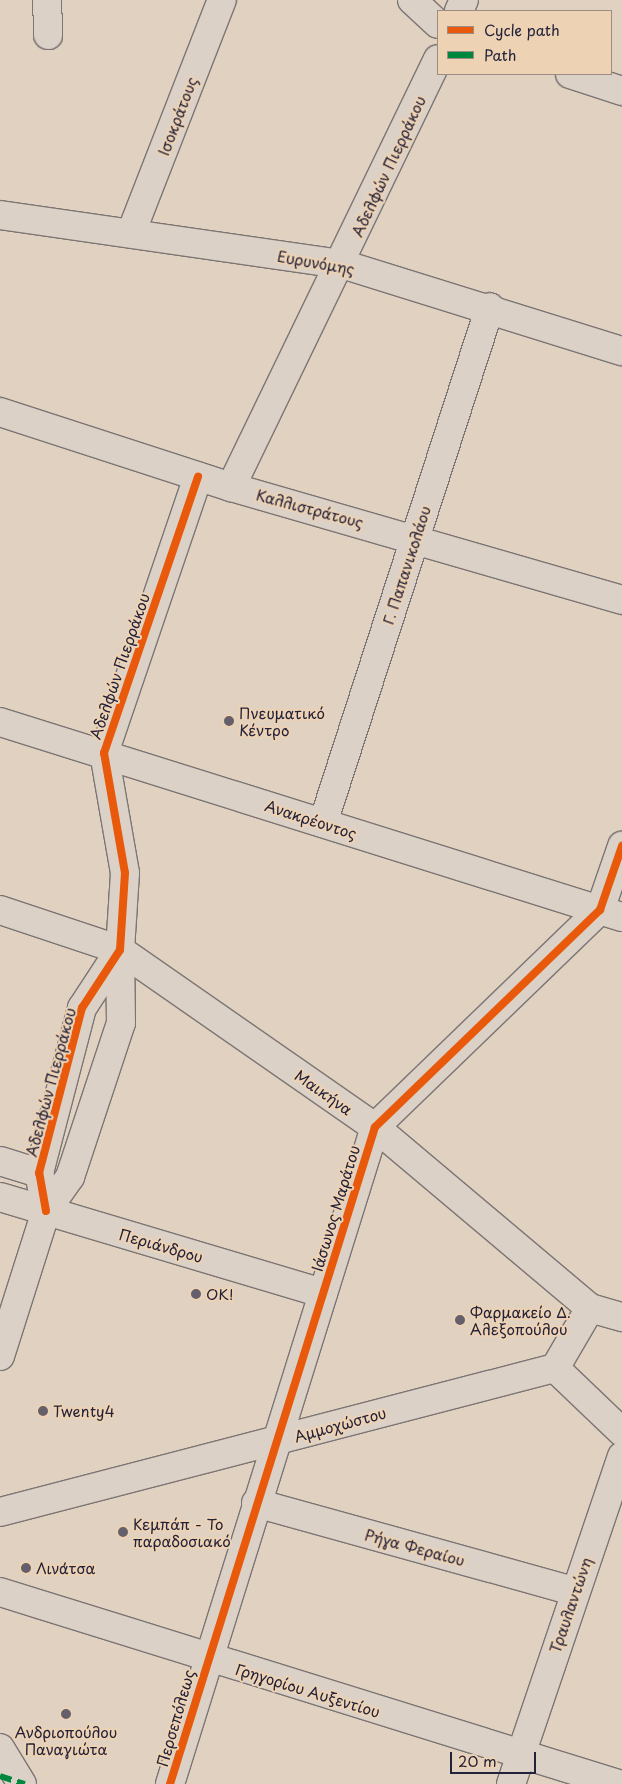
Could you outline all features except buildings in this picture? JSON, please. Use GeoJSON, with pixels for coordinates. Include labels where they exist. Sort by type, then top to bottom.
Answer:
{"type":"FeatureCollection","features":[{"type":"Feature","properties":{"kind":"street"},"geometry":{"type":"LineString","coordinates":[[47,0],[48,35]]}},
{"type":"Feature","properties":{"kind":"street","name":"Ισοκράτους"},"geometry":{"type":"LineString","coordinates":[[131,233],[222,0]]}},
{"type":"Feature","properties":{"kind":"street"},"geometry":{"type":"LineString","coordinates":[[412,0],[437,23]]}},
{"type":"Feature","properties":{"kind":"street","name":"Αδελφών Πιερράκου"},"geometry":{"type":"LineString","coordinates":[[231,487],[342,264],[437,61]]}},
{"type":"Feature","properties":{"kind":"street"},"geometry":{"type":"LineString","coordinates":[[573,75],[622,91]]}},
{"type":"Feature","properties":{"kind":"street","name":"Ευρυνόμης"},"geometry":{"type":"LineString","coordinates":[[0,215],[342,264],[490,307],[622,351]]}},
{"type":"Feature","properties":{"kind":"street","name":"Γ. Παπανικολάου"},"geometry":{"type":"LineString","coordinates":[[323,823],[490,307]]}},
{"type":"Feature","properties":{"kind":"street","name":"Καλλιστράτους"},"geometry":{"type":"LineString","coordinates":[[0,412],[231,487],[416,537],[622,600]]}},
{"type":"Feature","properties":{"kind":"street","name":"Αδελφών Πιερράκου"},"geometry":{"type":"LineString","coordinates":[[0,1356],[46,1211],[70,1176],[121,1023],[120,950],[125,873],[104,754],[198,477]]}},
{"type":"Feature","properties":{"kind":"street","name":"Ανακρέοντος"},"geometry":{"type":"LineString","coordinates":[[0,722],[611,914]]}},
{"type":"Feature","properties":{"kind":"street","name":"Ιάσωνος Μαράτου"},"geometry":{"type":"LineString","coordinates":[[206,1659],[375,1128],[611,914],[622,846]]}},
{"type":"Feature","properties":{"kind":"street","name":"Μαικήνα"},"geometry":{"type":"LineString","coordinates":[[0,910],[120,950],[375,1128],[590,1308],[622,1317]]}},
{"type":"Feature","properties":{"kind":"street","name":"Αδελφών Πιερράκου"},"geometry":{"type":"LineString","coordinates":[[46,1211],[39,1173],[82,1008],[120,950]]}},
{"type":"Feature","properties":{"kind":"street"},"geometry":{"type":"LineString","coordinates":[[0,1161],[39,1173]]}},
{"type":"Feature","properties":{"kind":"street","name":"Περιάνδρου"},"geometry":{"type":"LineString","coordinates":[[0,1197],[323,1293]]}},
{"type":"Feature","properties":{"kind":"street"},"geometry":{"type":"LineString","coordinates":[[590,1308],[555,1368],[622,1432]]}},
{"type":"Feature","properties":{"kind":"street","name":"Αμμοχώστου"},"geometry":{"type":"LineString","coordinates":[[0,1512],[555,1368]]}},
{"type":"Feature","properties":{"kind":"street","name":"Τραυλαντώνη"},"geometry":{"type":"LineString","coordinates":[[511,1784],[574,1591],[622,1456]]}},
{"type":"Feature","properties":{"kind":"street","name":"Ρήγα Φεραίου"},"geometry":{"type":"LineString","coordinates":[[256,1503],[574,1591]]}},
{"type":"Feature","properties":{"kind":"street","name":"Γρηγορίου Αυξεντίου"},"geometry":{"type":"LineString","coordinates":[[0,1592],[206,1659],[618,1784]]}},
{"type":"Feature","properties":{"kind":"street","name":"Περσεπόλεως"},"geometry":{"type":"LineString","coordinates":[[170,1784],[206,1659]]}},
{"type":"Feature","properties":{"kind":"street"},"geometry":{"type":"LineString","coordinates":[[0,1748],[17,1782]]}},
{"type":"Feature","properties":{"kind":"marked path"},"geometry":{"type":"LineString","coordinates":[[0,1776],[25,1784]]}},
{"type":"Feature","properties":{"kind":"cycle path"},"geometry":{"type":"LineString","coordinates":[[46,1211],[39,1173],[82,1008],[120,950],[125,873],[104,753],[198,477]]}},
{"type":"Feature","properties":{"kind":"cycle path"},"geometry":{"type":"LineString","coordinates":[[170,1784],[375,1127],[600,910],[622,846]]}},
{"type":"Feature","properties":{"kind":"place","name":"Πνευματικό Κέντρο"},"geometry":{"type":"Point","coordinates":[229,721]}},
{"type":"Feature","properties":{"kind":"place","name":"ΟΚ!"},"geometry":{"type":"Point","coordinates":[196,1294]}},
{"type":"Feature","properties":{"kind":"place","name":"Φαρμακείο Δ. Αλεξοπούλου"},"geometry":{"type":"Point","coordinates":[460,1320]}},
{"type":"Feature","properties":{"kind":"place","name":"Twenty4"},"geometry":{"type":"Point","coordinates":[43,1411]}},
{"type":"Feature","properties":{"kind":"place","name":"Κεμπάπ - Το παραδοσιακό"},"geometry":{"type":"Point","coordinates":[123,1532]}},
{"type":"Feature","properties":{"kind":"place","name":"Λινάτσα"},"geometry":{"type":"Point","coordinates":[26,1568]}},
{"type":"Feature","properties":{"kind":"place","name":"Ανδριοπούλου Παναγιώτα"},"geometry":{"type":"Point","coordinates":[66,1714]}}]}
